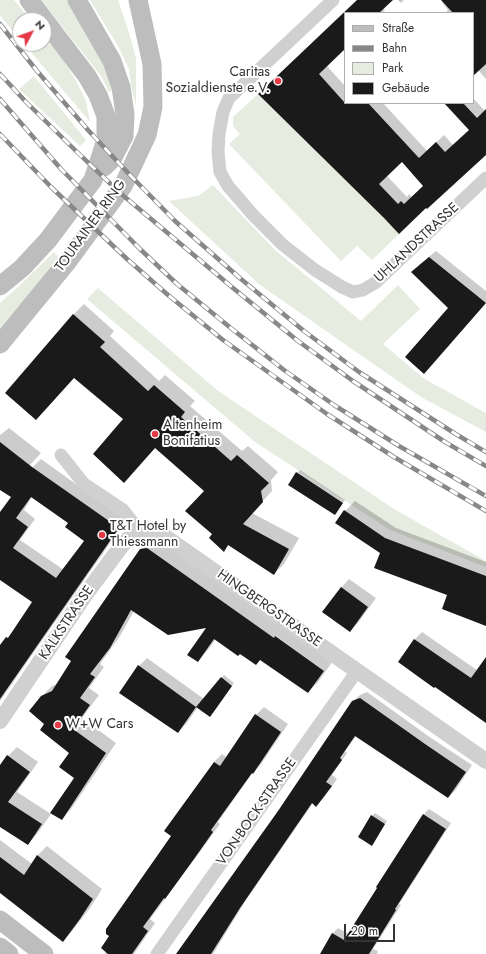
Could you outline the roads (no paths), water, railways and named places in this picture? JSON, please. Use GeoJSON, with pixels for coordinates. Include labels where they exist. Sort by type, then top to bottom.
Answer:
{"type":"FeatureCollection","features":[{"type":"Feature","properties":{"kind":"main road","name":"TOURAINER RING"},"geometry":{"type":"LineString","coordinates":[[0,286],[22,268],[48,240],[93,180],[106,140],[106,116],[98,95],[87,76],[29,0]]}},
{"type":"Feature","properties":{"kind":"main road"},"geometry":{"type":"LineString","coordinates":[[77,0],[112,61],[121,87],[125,114],[124,136],[112,159],[93,180]]}},
{"type":"Feature","properties":{"kind":"main road","name":"TOURAINER RING"},"geometry":{"type":"LineString","coordinates":[[0,344],[68,261],[123,186],[147,135],[153,107],[152,64],[138,0]]}},
{"type":"Feature","properties":{"kind":"main road"},"geometry":{"type":"LineString","coordinates":[[0,920],[44,954]]}},
{"type":"Feature","properties":{"kind":"main road"},"geometry":{"type":"LineString","coordinates":[[0,947],[9,954]]}},
{"type":"Feature","properties":{"kind":"street","name":"UHLANDSTRASSE"},"geometry":{"type":"LineString","coordinates":[[333,0],[229,98],[223,112],[219,134],[218,160],[220,172],[228,186],[282,244],[315,270],[342,287],[354,292],[363,290],[375,283],[486,178]]}},
{"type":"Feature","properties":{"kind":"street"},"geometry":{"type":"LineString","coordinates":[[60,455],[84,484],[123,510],[139,530]]}},
{"type":"Feature","properties":{"kind":"street","name":"HINGBERGSTRASSE"},"geometry":{"type":"LineString","coordinates":[[139,530],[149,529],[161,534],[486,761]]}},
{"type":"Feature","properties":{"kind":"street","name":"KALKSTRASSE"},"geometry":{"type":"LineString","coordinates":[[0,721],[94,582],[123,544],[139,530]]}},
{"type":"Feature","properties":{"kind":"street","name":"VON-BOCK-STRASSE"},"geometry":{"type":"LineString","coordinates":[[157,954],[357,671]]}},
{"type":"Feature","properties":{"kind":"railway"},"geometry":{"type":"LineString","coordinates":[[0,24],[37,71],[88,130],[175,221],[241,279],[304,331],[359,372],[486,452]]}},
{"type":"Feature","properties":{"kind":"railway"},"geometry":{"type":"LineString","coordinates":[[0,74],[26,102],[119,192],[298,341],[353,381],[445,442],[486,466]]}},
{"type":"Feature","properties":{"kind":"railway"},"geometry":{"type":"LineString","coordinates":[[0,99],[61,169],[140,249],[177,284],[232,329],[284,370],[334,405],[399,446],[486,496]]}},
{"type":"Feature","properties":{"kind":"railway"},"geometry":{"type":"LineString","coordinates":[[0,134],[51,187],[127,259],[223,340],[327,414],[394,457],[486,511]]}},
{"type":"Feature","properties":{"kind":"place","name":"Caritas Sozialdienste e.V."},"geometry":{"type":"Point","coordinates":[278,81]}},
{"type":"Feature","properties":{"kind":"place","name":"Altenheim Bonifatius"},"geometry":{"type":"Point","coordinates":[155,434]}},
{"type":"Feature","properties":{"kind":"place","name":"T&T Hotel by Thiessmann"},"geometry":{"type":"Point","coordinates":[102,535]}},
{"type":"Feature","properties":{"kind":"place","name":"W+W Cars"},"geometry":{"type":"Point","coordinates":[58,725]}}]}
